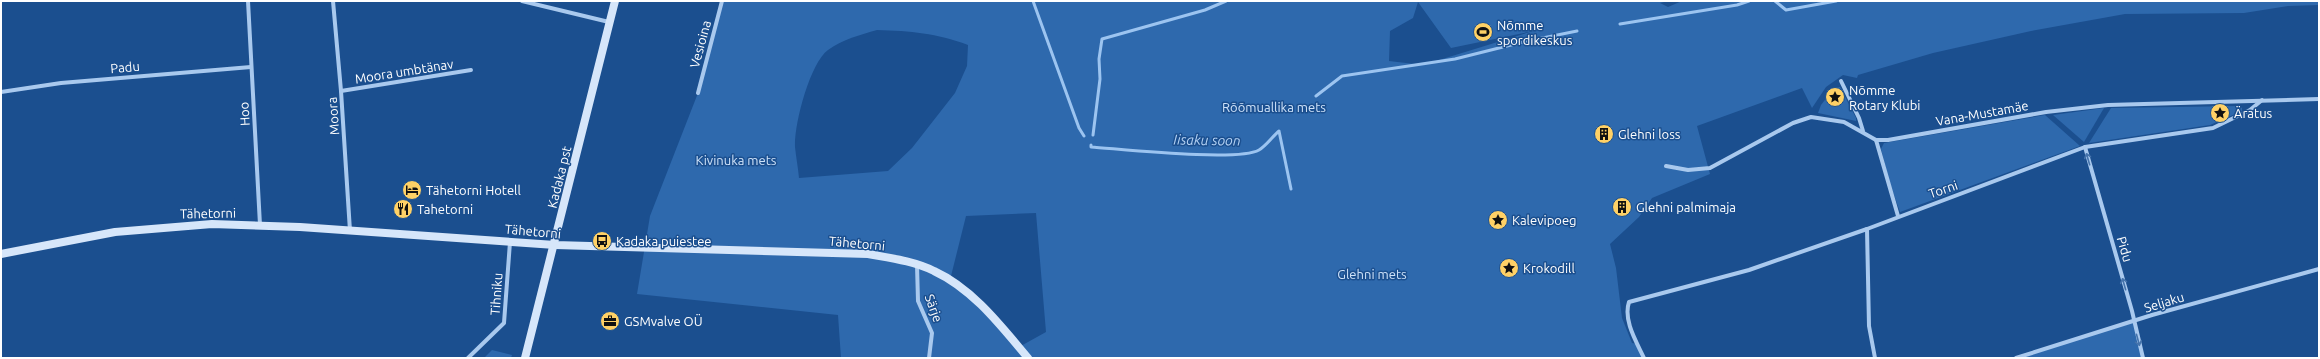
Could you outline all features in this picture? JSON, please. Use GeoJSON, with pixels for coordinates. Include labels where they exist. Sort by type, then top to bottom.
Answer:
{"type":"FeatureCollection","features":[{"type":"Feature","properties":{"kind":"street","name":"Hoo"},"geometry":{"type":"LineString","coordinates":[[248,1],[260,225]]}},
{"type":"Feature","properties":{"kind":"street","name":"Moora"},"geometry":{"type":"LineString","coordinates":[[333,1],[341,91],[350,231]]}},
{"type":"Feature","properties":{"kind":"street"},"geometry":{"type":"LineString","coordinates":[[522,1],[610,22]]}},
{"type":"Feature","properties":{"kind":"street","name":"Kadaka pst"},"geometry":{"type":"LineString","coordinates":[[525,358],[555,245],[615,1]]}},
{"type":"Feature","properties":{"kind":"street","name":"Vesioina"},"geometry":{"type":"LineString","coordinates":[[698,93],[722,1]]}},
{"type":"Feature","properties":{"kind":"street","name":"Padu"},"geometry":{"type":"LineString","coordinates":[[1,92],[62,82],[251,67]]}},
{"type":"Feature","properties":{"kind":"street","name":"Moora umbtänav"},"geometry":{"type":"LineString","coordinates":[[341,91],[470,70]]}},
{"type":"Feature","properties":{"kind":"street"},"geometry":{"type":"LineString","coordinates":[[1841,81],[1859,118],[1863,131]]}},
{"type":"Feature","properties":{"kind":"street","name":"Vana-Mustamäe"},"geometry":{"type":"LineString","coordinates":[[1876,140],[1888,140],[2046,112],[2108,105],[2319,99]]}},
{"type":"Feature","properties":{"kind":"street","name":"Torni"},"geometry":{"type":"LineString","coordinates":[[1644,358],[1629,322],[1626,310],[1629,302],[1748,270],[1867,229],[1898,216],[2000,180],[2085,147],[2213,128],[2250,110],[2262,100]]}},
{"type":"Feature","properties":{"kind":"street"},"geometry":{"type":"LineString","coordinates":[[1666,166],[1688,170],[1710,168],[1793,123],[1811,117],[1844,122],[1863,131],[1876,140],[1898,216]]}},
{"type":"Feature","properties":{"kind":"street","name":"Pidu"},"geometry":{"type":"LineString","coordinates":[[2085,147],[2143,358]]}},
{"type":"Feature","properties":{"kind":"street","name":"Tähetorni"},"geometry":{"type":"LineString","coordinates":[[1,254],[123,231],[212,224],[260,225],[555,245],[868,254],[917,265],[934,271],[966,291],[1028,358]]}},
{"type":"Feature","properties":{"kind":"street"},"geometry":{"type":"LineString","coordinates":[[1867,229],[1869,326],[1875,358]]}},
{"type":"Feature","properties":{"kind":"street","name":"Tihniku"},"geometry":{"type":"LineString","coordinates":[[468,358],[504,323],[510,242]]}},
{"type":"Feature","properties":{"kind":"street","name":"Särje"},"geometry":{"type":"LineString","coordinates":[[917,265],[918,301],[932,333],[929,358]]}},
{"type":"Feature","properties":{"kind":"street","name":"Seljaku"},"geometry":{"type":"LineString","coordinates":[[2016,358],[2134,322],[2152,315],[2319,269]]}},
{"type":"Feature","properties":{"kind":"green space"},"geometry":{"type":"Polygon","coordinates":[[[722,1],[1668,1],[1660,3],[1668,7],[1682,1],[2319,1],[2319,5],[2288,6],[2244,13],[2125,14],[2031,31],[1933,53],[1858,75],[1857,78],[1843,75],[1826,87],[1812,108],[1802,88],[1697,126],[1710,174],[1652,198],[1639,217],[1610,244],[1616,268],[1622,318],[1632,343],[1637,344],[1644,358],[841,358],[838,315],[637,294],[650,216],[698,93],[722,1]],[[1418,2],[1413,18],[1390,31],[1389,61],[1423,65],[1533,31],[1451,48],[1418,2]],[[877,30],[852,38],[828,50],[821,57],[809,80],[800,110],[795,137],[799,178],[888,171],[912,148],[955,93],[967,66],[968,45],[945,38],[923,33],[877,30]],[[1036,213],[966,216],[950,280],[1019,347],[1046,332],[1036,213]]]}},
{"type":"Feature","properties":{"kind":"green space"},"geometry":{"type":"Polygon","coordinates":[[[1835,87],[1840,87],[1856,118],[1856,121],[1818,113],[1821,105],[1835,87]]]}},
{"type":"Feature","properties":{"kind":"green space"},"geometry":{"type":"Polygon","coordinates":[[[2239,106],[2242,108],[2242,111],[2210,125],[2089,143],[2111,108],[2239,106]]]}},
{"type":"Feature","properties":{"kind":"green space"},"geometry":{"type":"Polygon","coordinates":[[[2104,108],[2084,142],[2053,115],[2104,108]]]}},
{"type":"Feature","properties":{"kind":"green space"},"geometry":{"type":"Polygon","coordinates":[[[2045,115],[2080,146],[1900,212],[1889,181],[1881,149],[1884,143],[2045,115]]]}},
{"type":"Feature","properties":{"kind":"green space"},"geometry":{"type":"Polygon","coordinates":[[[2134,322],[2142,358],[2016,358],[2134,322]]]}},
{"type":"Feature","properties":{"kind":"green space"},"geometry":{"type":"Polygon","coordinates":[[[492,350],[512,355],[511,358],[484,358],[492,350]]]}},
{"type":"Feature","properties":{"kind":"waterway"},"geometry":{"type":"LineString","coordinates":[[1033,1],[1079,128],[1084,136]]}},
{"type":"Feature","properties":{"kind":"waterway","name":"Iisaku soon"},"geometry":{"type":"LineString","coordinates":[[1093,135],[1100,79],[1099,59],[1102,39],[1205,10],[1226,1]]}},
{"type":"Feature","properties":{"kind":"waterway"},"geometry":{"type":"LineString","coordinates":[[1620,24],[1737,5],[1749,1]]}},
{"type":"Feature","properties":{"kind":"waterway"},"geometry":{"type":"LineString","coordinates":[[1775,1],[1786,10],[1836,1]]}},
{"type":"Feature","properties":{"kind":"waterway"},"geometry":{"type":"LineString","coordinates":[[1316,96],[1342,76],[1455,59],[1523,42],[1577,31]]}},
{"type":"Feature","properties":{"kind":"waterway","name":"Iisaku soon"},"geometry":{"type":"LineString","coordinates":[[1091,145],[1091,147],[1178,154],[1228,155],[1259,150],[1279,131],[1291,189]]}},
{"type":"Feature","properties":{"kind":"place","name":"Nõmme spordikeskus"},"geometry":{"type":"Point","coordinates":[1483,32]}},
{"type":"Feature","properties":{"kind":"place","name":"Nõmme Rotary Klubi"},"geometry":{"type":"Point","coordinates":[1835,97]}},
{"type":"Feature","properties":{"kind":"place","name":"Äratus"},"geometry":{"type":"Point","coordinates":[2220,113]}},
{"type":"Feature","properties":{"kind":"place","name":"Glehni loss"},"geometry":{"type":"Point","coordinates":[1604,134]}},
{"type":"Feature","properties":{"kind":"place","name":"Tähetorni Hotell"},"geometry":{"type":"Point","coordinates":[412,190]}},
{"type":"Feature","properties":{"kind":"place","name":"Glehni palmimaja"},"geometry":{"type":"Point","coordinates":[1622,207]}},
{"type":"Feature","properties":{"kind":"place","name":"Tahetorni"},"geometry":{"type":"Point","coordinates":[403,209]}},
{"type":"Feature","properties":{"kind":"place","name":"Kalevipoeg"},"geometry":{"type":"Point","coordinates":[1498,220]}},
{"type":"Feature","properties":{"kind":"place","name":"Kadaka puiestee"},"geometry":{"type":"Point","coordinates":[602,241]}},
{"type":"Feature","properties":{"kind":"place","name":"Krokodill"},"geometry":{"type":"Point","coordinates":[1509,268]}},
{"type":"Feature","properties":{"kind":"place","name":"GSMvalve OÜ"},"geometry":{"type":"Point","coordinates":[610,321]}},
{"type":"Feature","properties":{"kind":"park label","name":"Rõõmuallika mets"},"geometry":{"type":"Point","coordinates":[1274,107]}},
{"type":"Feature","properties":{"kind":"park label","name":"Kivinuka mets"},"geometry":{"type":"Point","coordinates":[736,160]}},
{"type":"Feature","properties":{"kind":"park label","name":"Glehni mets"},"geometry":{"type":"Point","coordinates":[1372,274]}}]}
